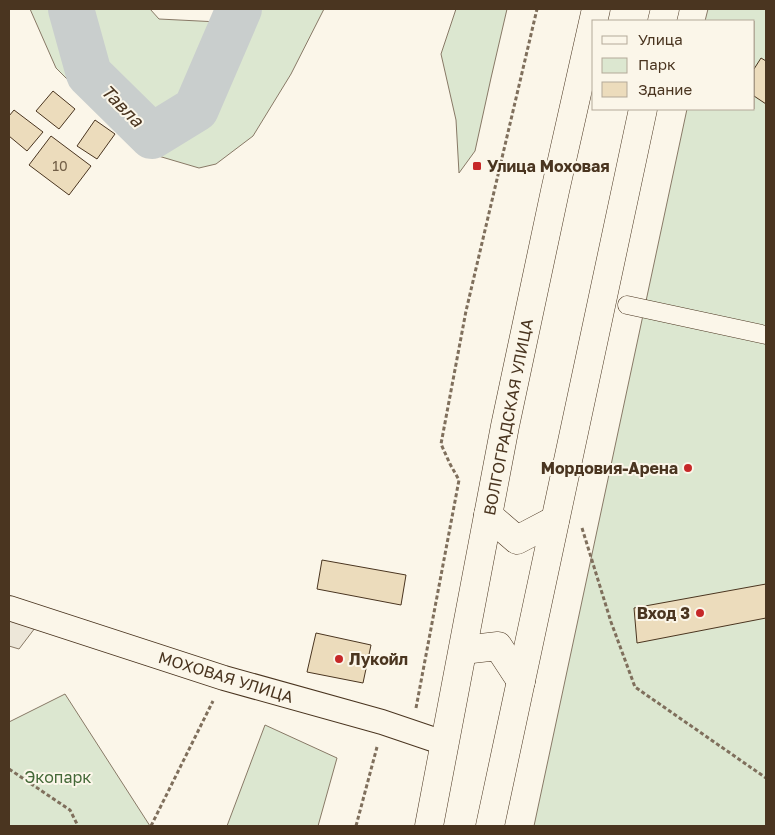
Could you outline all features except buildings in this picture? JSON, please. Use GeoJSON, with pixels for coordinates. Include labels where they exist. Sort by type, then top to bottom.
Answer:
{"type":"FeatureCollection","features":[{"type":"Feature","properties":{"kind":"main road","name":"ВОЛГОГРАДСКАЯ УЛИЦА"},"geometry":{"type":"LineString","coordinates":[[428,826],[507,417],[592,27]]}},
{"type":"Feature","properties":{"kind":"main road"},"geometry":{"type":"LineString","coordinates":[[490,826],[521,681],[567,520],[643,110]]}},
{"type":"Feature","properties":{"kind":"main road"},"geometry":{"type":"LineString","coordinates":[[488,515],[517,540],[567,520]]}},
{"type":"Feature","properties":{"kind":"main road"},"geometry":{"type":"LineString","coordinates":[[463,650],[498,646],[521,681]]}},
{"type":"Feature","properties":{"kind":"street"},"geometry":{"type":"LineString","coordinates":[[627,305],[766,335]]}},
{"type":"Feature","properties":{"kind":"street","name":"МОХОВАЯ УЛИЦА"},"geometry":{"type":"LineString","coordinates":[[9,608],[224,678],[444,743]]}},
{"type":"Feature","properties":{"kind":"path"},"geometry":{"type":"LineString","coordinates":[[356,826],[378,745],[416,710],[458,480],[441,444],[466,311],[537,9]]}},
{"type":"Feature","properties":{"kind":"path"},"geometry":{"type":"LineString","coordinates":[[567,520],[611,622],[635,687],[766,778]]}},
{"type":"Feature","properties":{"kind":"path"},"geometry":{"type":"LineString","coordinates":[[151,826],[224,678]]}},
{"type":"Feature","properties":{"kind":"path"},"geometry":{"type":"LineString","coordinates":[[9,769],[70,810],[78,826]]}},
{"type":"Feature","properties":{"kind":"green space"},"geometry":{"type":"Polygon","coordinates":[[[30,9],[150,9],[159,19],[219,22],[225,9],[324,9],[291,74],[253,136],[216,164],[199,168],[138,150],[56,68],[30,9]]]}},
{"type":"Feature","properties":{"kind":"green space"},"geometry":{"type":"Polygon","coordinates":[[[456,9],[507,9],[475,151],[459,173],[456,120],[441,54],[456,9]]]}},
{"type":"Feature","properties":{"kind":"green space","name":"Мордовия-Арена"},"geometry":{"type":"Polygon","coordinates":[[[708,9],[766,9],[766,826],[534,826],[687,110],[755,110],[755,20],[705,20],[708,9]]]}},
{"type":"Feature","properties":{"kind":"green space","name":"Экопарк"},"geometry":{"type":"Polygon","coordinates":[[[65,694],[150,826],[9,826],[9,722],[65,694]]]}},
{"type":"Feature","properties":{"kind":"green space"},"geometry":{"type":"Polygon","coordinates":[[[265,725],[337,758],[318,826],[227,826],[265,725]]]}},
{"type":"Feature","properties":{"kind":"shaded area"},"geometry":{"type":"Polygon","coordinates":[[[9,618],[35,628],[19,649],[9,646],[9,618]]]}},
{"type":"Feature","properties":{"kind":"waterway","name":"Тавла"},"geometry":{"type":"LineString","coordinates":[[71,9],[89,74],[152,136],[196,109],[239,9]]}},
{"type":"Feature","properties":{"kind":"place","name":"Улица Моховая"},"geometry":{"type":"Point","coordinates":[477,166]}},
{"type":"Feature","properties":{"kind":"place","name":"Мордовия-Арена"},"geometry":{"type":"Point","coordinates":[688,468]}},
{"type":"Feature","properties":{"kind":"place","name":"Вход 3"},"geometry":{"type":"Point","coordinates":[700,613]}},
{"type":"Feature","properties":{"kind":"place","name":"Лукойл"},"geometry":{"type":"Point","coordinates":[339,659]}}]}
